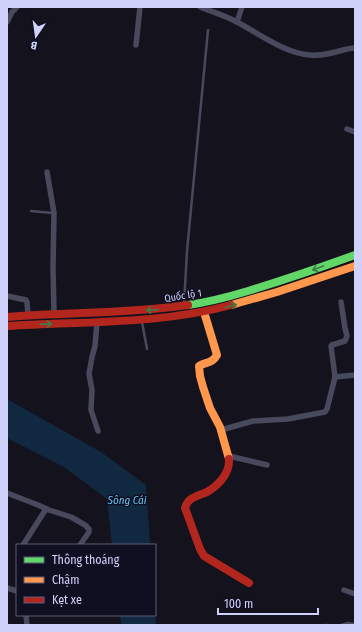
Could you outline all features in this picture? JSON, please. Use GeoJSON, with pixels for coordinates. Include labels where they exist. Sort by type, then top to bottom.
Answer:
{"type":"FeatureCollection","features":[{"type":"Feature","properties":{"kind":"main road","name":"Quốc lộ 1"},"geometry":{"type":"LineString","coordinates":[[7,317],[28,314],[130,312],[199,304],[263,287],[355,256]]}},
{"type":"Feature","properties":{"kind":"main road","name":"Quốc lộ 1"},"geometry":{"type":"LineString","coordinates":[[7,326],[141,319],[204,312],[253,299],[355,266]]}},
{"type":"Feature","properties":{"kind":"main road"},"geometry":{"type":"LineString","coordinates":[[204,312],[217,355],[214,361],[200,365],[198,371],[210,408],[221,430],[229,456],[229,464],[228,471],[217,485],[207,492],[188,501],[185,508],[204,556],[249,583]]}},
{"type":"Feature","properties":{"kind":"street"},"geometry":{"type":"LineString","coordinates":[[7,22],[12,12],[17,7]]}},
{"type":"Feature","properties":{"kind":"street"},"geometry":{"type":"LineString","coordinates":[[136,45],[140,7]]}},
{"type":"Feature","properties":{"kind":"street"},"geometry":{"type":"LineString","coordinates":[[200,7],[237,22],[279,46],[299,54],[320,55],[355,48]]}},
{"type":"Feature","properties":{"kind":"street"},"geometry":{"type":"LineString","coordinates":[[237,22],[242,7]]}},
{"type":"Feature","properties":{"kind":"street"},"geometry":{"type":"LineString","coordinates":[[347,129],[355,132]]}},
{"type":"Feature","properties":{"kind":"street"},"geometry":{"type":"LineString","coordinates":[[47,172],[54,213],[54,314]]}},
{"type":"Feature","properties":{"kind":"street"},"geometry":{"type":"LineString","coordinates":[[7,296],[26,300],[28,314]]}},
{"type":"Feature","properties":{"kind":"street"},"geometry":{"type":"LineString","coordinates":[[221,430],[253,421],[288,419],[325,412],[335,377],[331,346],[345,342],[347,336],[341,302]]}},
{"type":"Feature","properties":{"kind":"street"},"geometry":{"type":"LineString","coordinates":[[97,322],[95,346],[90,374],[92,390],[91,410],[98,431]]}},
{"type":"Feature","properties":{"kind":"street"},"geometry":{"type":"LineString","coordinates":[[335,377],[355,375]]}},
{"type":"Feature","properties":{"kind":"street"},"geometry":{"type":"LineString","coordinates":[[229,456],[267,465]]}},
{"type":"Feature","properties":{"kind":"street"},"geometry":{"type":"LineString","coordinates":[[7,493],[58,514],[71,517],[85,525],[89,529],[89,532],[81,544]]}},
{"type":"Feature","properties":{"kind":"street"},"geometry":{"type":"LineString","coordinates":[[24,544],[46,509]]}},
{"type":"Feature","properties":{"kind":"street"},"geometry":{"type":"LineString","coordinates":[[344,590],[355,594]]}},
{"type":"Feature","properties":{"kind":"lane"},"geometry":{"type":"LineString","coordinates":[[184,306],[187,251],[208,30]]}},
{"type":"Feature","properties":{"kind":"lane"},"geometry":{"type":"LineString","coordinates":[[31,211],[54,213]]}},
{"type":"Feature","properties":{"kind":"lane"},"geometry":{"type":"LineString","coordinates":[[141,319],[147,349]]}},
{"type":"Feature","properties":{"kind":"lane"},"geometry":{"type":"LineString","coordinates":[[341,625],[348,623],[355,624]]}},
{"type":"Feature","properties":{"kind":"water","name":"Sông Cái"},"geometry":{"type":"Polygon","coordinates":[[[7,399],[101,452],[146,485],[150,544],[112,544],[107,499],[64,467],[7,438],[7,399]]]}},
{"type":"Feature","properties":{"kind":"water"},"geometry":{"type":"Polygon","coordinates":[[[120,616],[155,616],[156,625],[121,625],[120,616]]]}},
{"type":"Feature","properties":{"kind":"traffic: fast"},"geometry":{"type":"LineString","coordinates":[[188,305],[248,291],[355,255]]}},
{"type":"Feature","properties":{"kind":"traffic: slow"},"geometry":{"type":"LineString","coordinates":[[231,305],[277,292],[355,266]]}},
{"type":"Feature","properties":{"kind":"traffic: slow"},"geometry":{"type":"LineString","coordinates":[[204,312],[217,355],[211,361],[199,366],[200,376],[210,408],[220,427],[229,459]]}},
{"type":"Feature","properties":{"kind":"traffic: jam"},"geometry":{"type":"LineString","coordinates":[[7,317],[143,310],[188,305]]}},
{"type":"Feature","properties":{"kind":"traffic: jam"},"geometry":{"type":"LineString","coordinates":[[7,326],[148,319],[176,316],[231,305]]}},
{"type":"Feature","properties":{"kind":"traffic: jam"},"geometry":{"type":"LineString","coordinates":[[229,459],[226,474],[216,486],[188,501],[185,508],[204,556],[249,583]]}}]}
